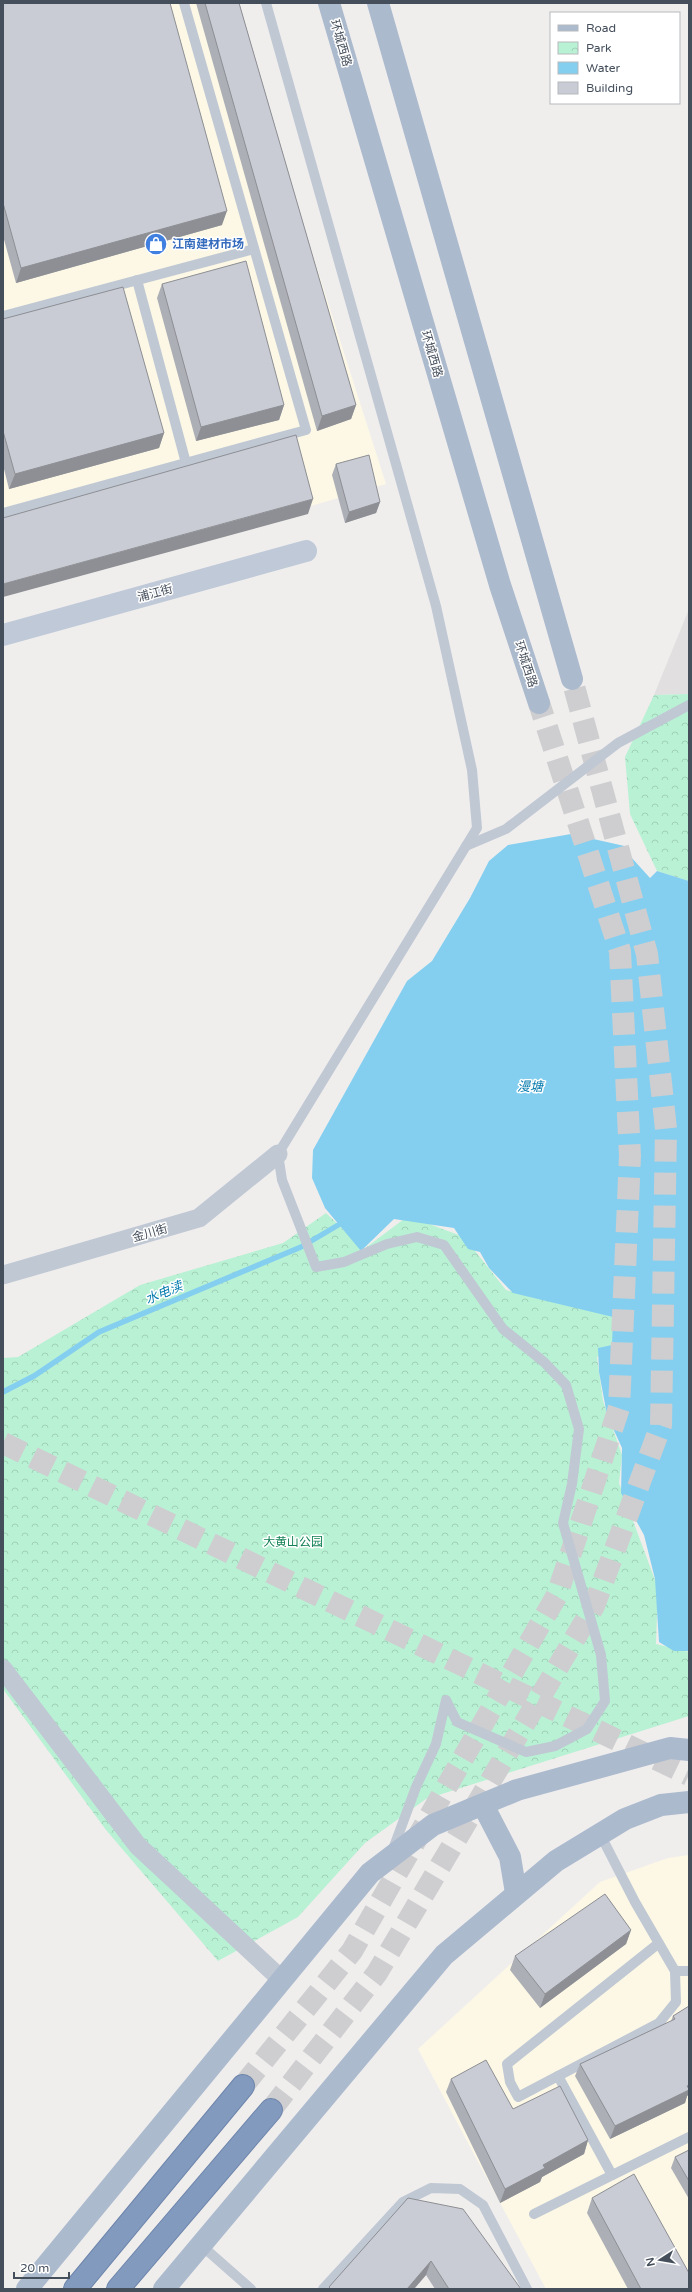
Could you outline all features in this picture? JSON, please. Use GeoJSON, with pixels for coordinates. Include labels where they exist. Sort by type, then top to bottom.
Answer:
{"type":"FeatureCollection","features":[{"type":"Feature","properties":{"kind":"highway"},"geometry":{"type":"LineString","coordinates":[[75,2289],[243,2086]]}},
{"type":"Feature","properties":{"kind":"highway"},"geometry":{"type":"LineString","coordinates":[[118,2289],[271,2110]]}},
{"type":"Feature","properties":{"kind":"main road","name":"环城西路"},"geometry":{"type":"LineString","coordinates":[[329,3],[498,577],[539,703]]}},
{"type":"Feature","properties":{"kind":"main road"},"geometry":{"type":"LineString","coordinates":[[378,3],[572,679]]}},
{"type":"Feature","properties":{"kind":"main road"},"geometry":{"type":"LineString","coordinates":[[27,2289],[370,1873],[433,1825],[517,1790],[670,1748],[689,1750]]}},
{"type":"Feature","properties":{"kind":"main road"},"geometry":{"type":"LineString","coordinates":[[164,2289],[444,1955],[516,1892],[556,1861],[625,1819],[662,1805],[689,1802]]}},
{"type":"Feature","properties":{"kind":"main road"},"geometry":{"type":"LineString","coordinates":[[483,1805],[510,1857],[516,1892]]}},
{"type":"Feature","properties":{"kind":"street","name":"浦江街"},"geometry":{"type":"LineString","coordinates":[[3,634],[306,551]]}},
{"type":"Feature","properties":{"kind":"street","name":"金川街"},"geometry":{"type":"LineString","coordinates":[[3,1275],[199,1218],[278,1154]]}},
{"type":"Feature","properties":{"kind":"street"},"geometry":{"type":"LineString","coordinates":[[3,1669],[138,1846],[282,1980]]}},
{"type":"Feature","properties":{"kind":"lane"},"geometry":{"type":"LineString","coordinates":[[3,513],[306,430],[184,3]]}},
{"type":"Feature","properties":{"kind":"lane"},"geometry":{"type":"LineString","coordinates":[[266,3],[436,606],[472,770],[477,828],[278,1154],[282,1180],[316,1267],[344,1262],[387,1244],[417,1237],[444,1246],[503,1328],[544,1362],[566,1384],[578,1430],[572,1484],[563,1523],[601,1655],[605,1702],[587,1729],[555,1746],[526,1752],[457,1722],[446,1700],[436,1744],[416,1787],[389,1858]]}},
{"type":"Feature","properties":{"kind":"lane"},"geometry":{"type":"LineString","coordinates":[[3,316],[254,249]]}},
{"type":"Feature","properties":{"kind":"lane"},"geometry":{"type":"LineString","coordinates":[[137,280],[186,463]]}},
{"type":"Feature","properties":{"kind":"lane"},"geometry":{"type":"LineString","coordinates":[[466,846],[506,829],[618,743],[689,706]]}},
{"type":"Feature","properties":{"kind":"lane"},"geometry":{"type":"LineString","coordinates":[[600,1834],[675,1971],[676,2002],[659,2023],[518,2097],[510,2082],[507,2064],[659,1943]]}},
{"type":"Feature","properties":{"kind":"lane"},"geometry":{"type":"LineString","coordinates":[[675,1971],[689,1971]]}},
{"type":"Feature","properties":{"kind":"lane"},"geometry":{"type":"LineString","coordinates":[[558,2076],[612,2175]]}},
{"type":"Feature","properties":{"kind":"lane"},"geometry":{"type":"LineString","coordinates":[[534,2214],[689,2137]]}},
{"type":"Feature","properties":{"kind":"lane"},"geometry":{"type":"LineString","coordinates":[[323,2289],[403,2202],[431,2188],[460,2189],[483,2205],[527,2289]]}},
{"type":"Feature","properties":{"kind":"lane"},"geometry":{"type":"LineString","coordinates":[[200,2245],[251,2289]]}},
{"type":"Feature","properties":{"kind":"shaded area","name":"江南建材市场"},"geometry":{"type":"Polygon","coordinates":[[[3,3],[232,3],[386,484],[3,596],[3,3]]]}},
{"type":"Feature","properties":{"kind":"shaded area"},"geometry":{"type":"Polygon","coordinates":[[[689,609],[689,694],[654,695],[689,609]]]}},
{"type":"Feature","properties":{"kind":"shaded area"},"geometry":{"type":"Polygon","coordinates":[[[689,1855],[689,2289],[546,2289],[418,2049],[600,1882],[668,1858],[689,1855]]]}},
{"type":"Feature","properties":{"kind":"green space"},"geometry":{"type":"Polygon","coordinates":[[[689,694],[689,881],[657,871],[630,814],[625,757],[654,695],[689,694]]]}},
{"type":"Feature","properties":{"kind":"green space","name":"大黄山公园"},"geometry":{"type":"Polygon","coordinates":[[[326,1213],[364,1249],[408,1216],[464,1237],[506,1290],[613,1316],[615,1345],[597,1357],[603,1401],[622,1455],[619,1483],[658,1588],[656,1644],[689,1652],[689,1716],[426,1799],[365,1843],[298,1917],[218,1961],[106,1830],[3,1689],[3,1358],[18,1357],[140,1285],[283,1243],[326,1213]]]}},
{"type":"Feature","properties":{"kind":"water","name":"漫塘"},"geometry":{"type":"Polygon","coordinates":[[[571,834],[629,847],[631,857],[650,878],[657,871],[689,881],[689,1651],[674,1651],[659,1642],[655,1579],[644,1535],[621,1493],[622,1448],[607,1415],[599,1372],[598,1348],[612,1345],[613,1317],[513,1293],[489,1268],[480,1252],[468,1249],[454,1228],[394,1219],[361,1251],[325,1208],[312,1178],[313,1150],[407,981],[432,961],[470,898],[489,861],[508,845],[571,834]]]}},
{"type":"Feature","properties":{"kind":"building"},"geometry":{"type":"Polygon","coordinates":[[[3,3],[170,3],[227,211],[21,268],[3,203],[3,3]]]}},
{"type":"Feature","properties":{"kind":"building"},"geometry":{"type":"Polygon","coordinates":[[[205,3],[239,3],[356,405],[322,416],[205,3]]]}},
{"type":"Feature","properties":{"kind":"building"},"geometry":{"type":"Polygon","coordinates":[[[246,261],[284,405],[201,427],[162,284],[246,261]]]}},
{"type":"Feature","properties":{"kind":"building"},"geometry":{"type":"Polygon","coordinates":[[[123,287],[164,433],[15,474],[3,431],[3,319],[123,287]]]}},
{"type":"Feature","properties":{"kind":"building"},"geometry":{"type":"Polygon","coordinates":[[[296,435],[313,499],[3,584],[3,518],[296,435]]]}},
{"type":"Feature","properties":{"kind":"building"},"geometry":{"type":"Polygon","coordinates":[[[369,455],[380,502],[349,512],[336,464],[369,455]]]}},
{"type":"Feature","properties":{"kind":"building"},"geometry":{"type":"Polygon","coordinates":[[[605,1894],[631,1930],[545,1994],[515,1956],[605,1894]]]}},
{"type":"Feature","properties":{"kind":"building"},"geometry":{"type":"Polygon","coordinates":[[[689,2006],[689,2085],[687,2086],[689,2090],[615,2126],[580,2064],[675,2019],[673,2016],[689,2006]]]}},
{"type":"Feature","properties":{"kind":"building"},"geometry":{"type":"Polygon","coordinates":[[[486,2060],[513,2109],[560,2086],[588,2140],[543,2165],[545,2168],[505,2189],[451,2079],[486,2060]]]}},
{"type":"Feature","properties":{"kind":"building"},"geometry":{"type":"Polygon","coordinates":[[[689,2150],[689,2181],[675,2157],[689,2150]]]}},
{"type":"Feature","properties":{"kind":"building"},"geometry":{"type":"Polygon","coordinates":[[[634,2174],[689,2273],[689,2289],[641,2289],[592,2198],[634,2174]]]}},
{"type":"Feature","properties":{"kind":"building"},"geometry":{"type":"Polygon","coordinates":[[[408,2198],[463,2209],[521,2289],[449,2289],[431,2261],[407,2289],[331,2289],[329,2287],[408,2198]]]}},
{"type":"Feature","properties":{"kind":"waterway","name":"水电渎"},"geometry":{"type":"LineString","coordinates":[[3,1392],[34,1376],[99,1332],[301,1247],[345,1221]]}},
{"type":"Feature","properties":{"kind":"tunnel"},"geometry":{"type":"LineString","coordinates":[[271,2110],[377,1973],[594,1606],[661,1425],[666,1129],[647,954],[572,679]]}},
{"type":"Feature","properties":{"kind":"tunnel"},"geometry":{"type":"LineString","coordinates":[[243,2086],[352,1951],[557,1595],[619,1408],[630,1156],[620,951],[539,703]]}},
{"type":"Feature","properties":{"kind":"tunnel"},"geometry":{"type":"LineString","coordinates":[[3,1443],[689,1775]]}},
{"type":"Feature","properties":{"kind":"place","name":"江南建材市场"},"geometry":{"type":"Point","coordinates":[156,244]}}]}
